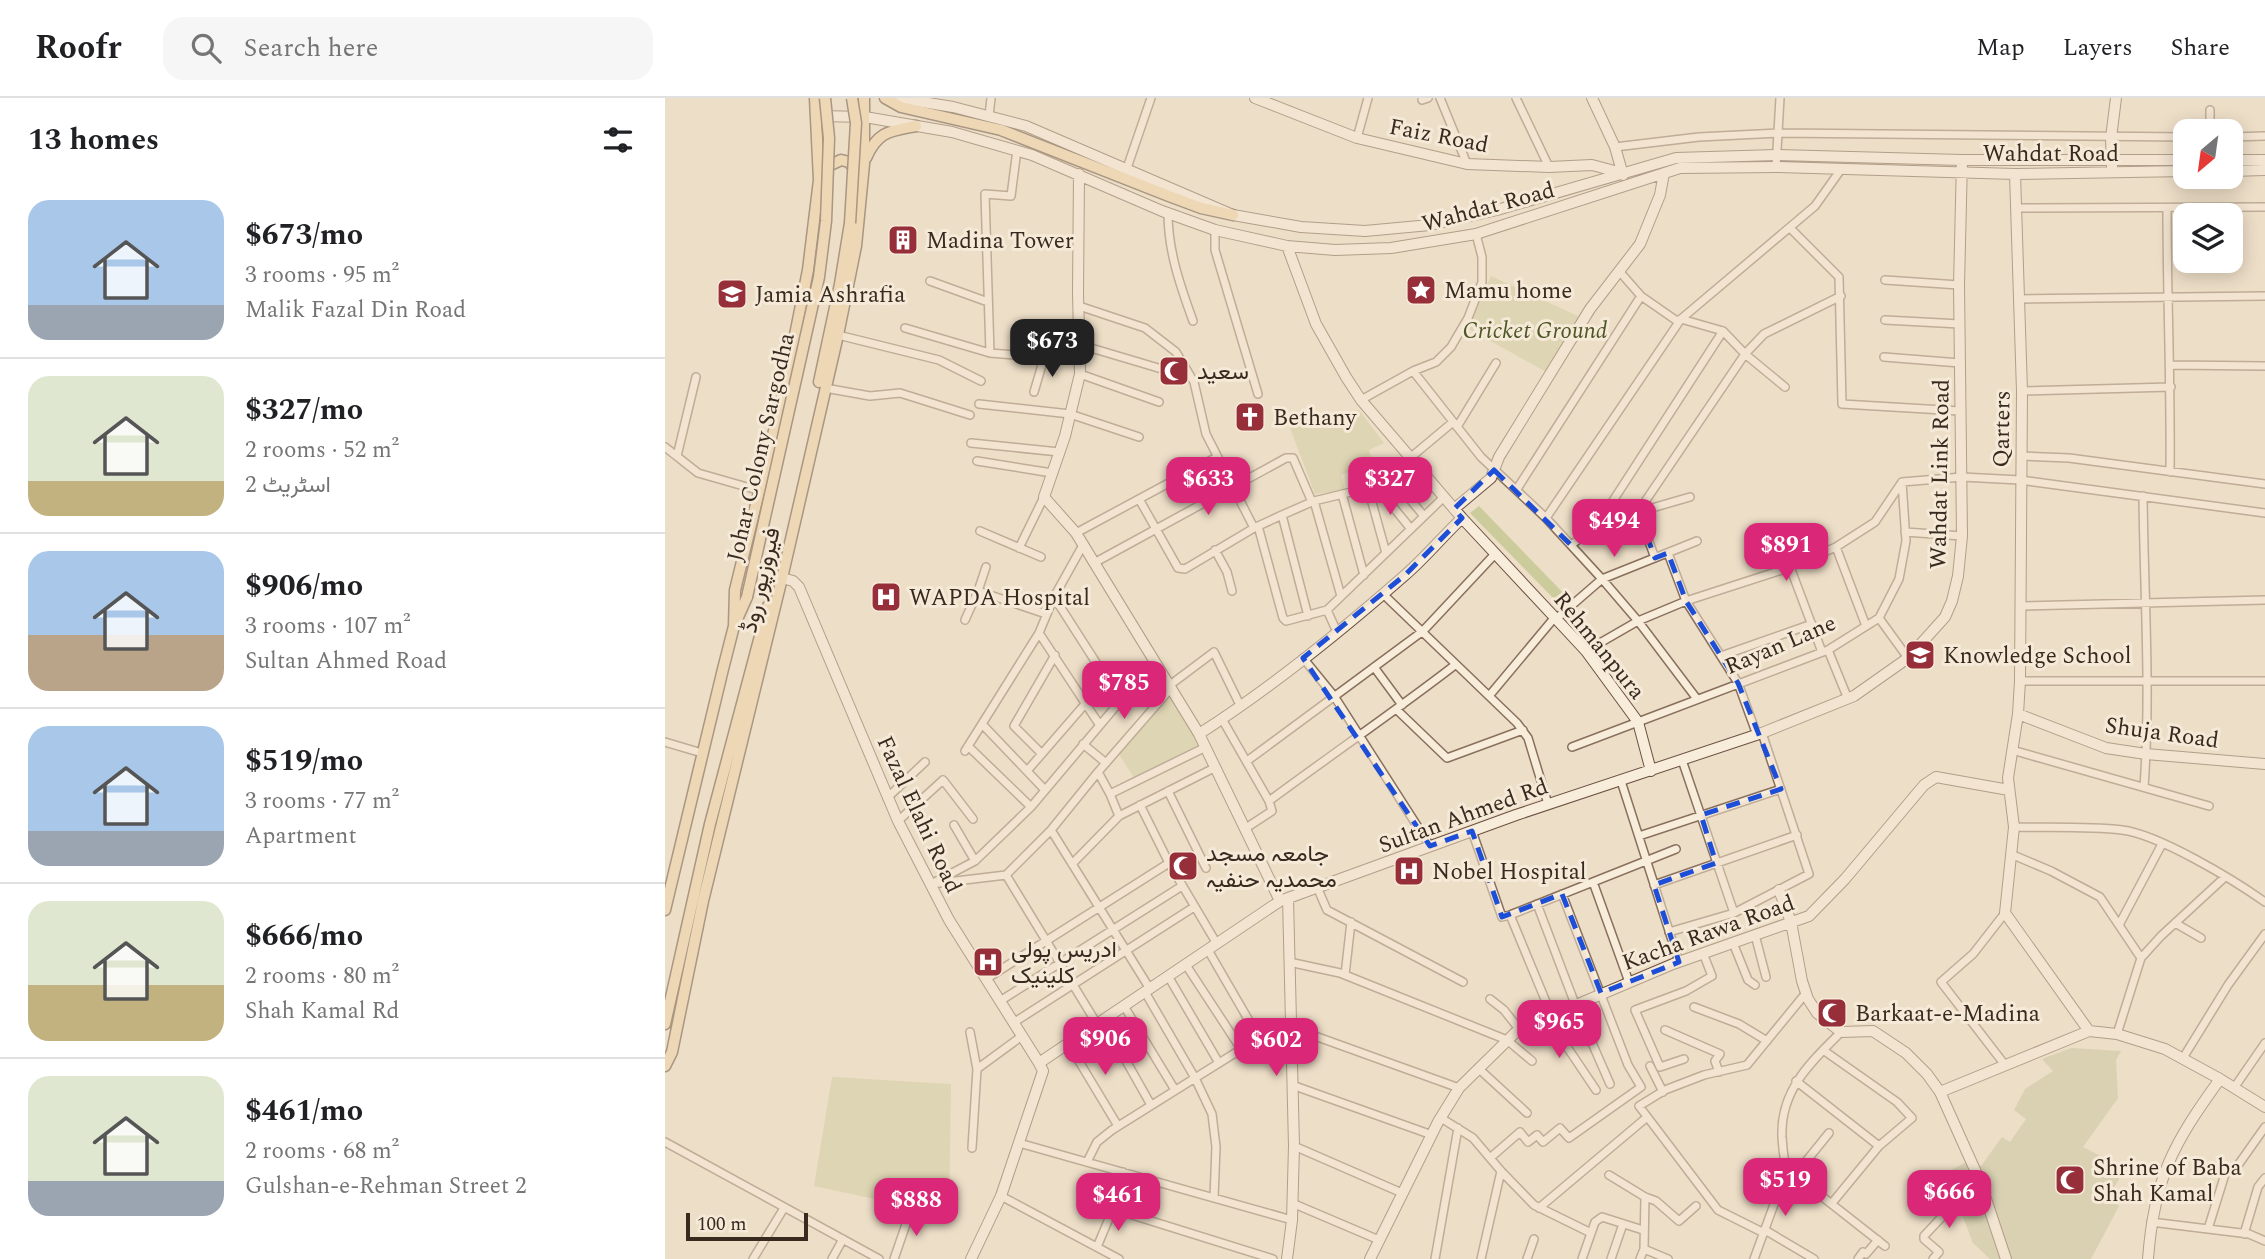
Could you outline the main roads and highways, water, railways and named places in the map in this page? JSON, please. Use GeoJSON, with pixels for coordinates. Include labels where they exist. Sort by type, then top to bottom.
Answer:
{"type":"FeatureCollection","features":[{"type":"Feature","properties":{"kind":"main road","name":"فیروزپور روڈ"},"geometry":{"type":"LineString","coordinates":[[734,626],[735,590],[761,491],[808,270],[819,180],[815,98]]}},
{"type":"Feature","properties":{"kind":"main road","name":"Johar Colony Sargodha"},"geometry":{"type":"LineString","coordinates":[[747,597],[819,277],[826,221],[829,149],[825,98]]}},
{"type":"Feature","properties":{"kind":"main road"},"geometry":{"type":"LineString","coordinates":[[665,1024],[717,797],[787,530],[840,284],[854,177],[856,123],[852,98]]}},
{"type":"Feature","properties":{"kind":"main road","name":"فیروزپور روڈ"},"geometry":{"type":"LineString","coordinates":[[665,1066],[673,1052],[703,901],[838,335],[856,246],[864,164],[864,98]]}},
{"type":"Feature","properties":{"kind":"main road"},"geometry":{"type":"LineString","coordinates":[[884,98],[901,107],[964,120],[1024,138],[1151,190],[1201,208],[1233,215]]}},
{"type":"Feature","properties":{"kind":"main road"},"geometry":{"type":"LineString","coordinates":[[864,164],[877,138],[895,130],[916,126]]}},
{"type":"Feature","properties":{"kind":"main road"},"geometry":{"type":"LineString","coordinates":[[819,180],[824,167],[841,160],[849,162],[861,177]]}},
{"type":"Feature","properties":{"kind":"main road","name":"فیروزپور روڈ"},"geometry":{"type":"LineString","coordinates":[[665,910],[734,626],[747,597]]}},
{"type":"Feature","properties":{"kind":"place","name":"Madina Tower"},"geometry":{"type":"Point","coordinates":[903,240]}},
{"type":"Feature","properties":{"kind":"place","name":"Mamu home"},"geometry":{"type":"Point","coordinates":[1421,290]}},
{"type":"Feature","properties":{"kind":"place","name":"Jamia Ashrafia"},"geometry":{"type":"Point","coordinates":[732,294]}},
{"type":"Feature","properties":{"kind":"place","name":"سعید"},"geometry":{"type":"Point","coordinates":[1174,371]}},
{"type":"Feature","properties":{"kind":"place","name":"Bethany"},"geometry":{"type":"Point","coordinates":[1250,417]}},
{"type":"Feature","properties":{"kind":"place","name":"WAPDA Hospital"},"geometry":{"type":"Point","coordinates":[886,597]}},
{"type":"Feature","properties":{"kind":"place","name":"Knowledge School"},"geometry":{"type":"Point","coordinates":[1920,655]}},
{"type":"Feature","properties":{"kind":"place","name":"جامعہ مسجد محمدیہ حنفیہ"},"geometry":{"type":"Point","coordinates":[1183,866]}},
{"type":"Feature","properties":{"kind":"place","name":"Nobel Hospital"},"geometry":{"type":"Point","coordinates":[1409,871]}},
{"type":"Feature","properties":{"kind":"place","name":"ادریس پولی کلینیک"},"geometry":{"type":"Point","coordinates":[988,962]}},
{"type":"Feature","properties":{"kind":"place","name":"Barkaat-e-Madina"},"geometry":{"type":"Point","coordinates":[1832,1013]}},
{"type":"Feature","properties":{"kind":"place","name":"Shrine of Baba Shah Kamal"},"geometry":{"type":"Point","coordinates":[2070,1180]}},
{"type":"Feature","properties":{"kind":"park label","name":"Cricket Ground"},"geometry":{"type":"Point","coordinates":[1535,330]}}]}
